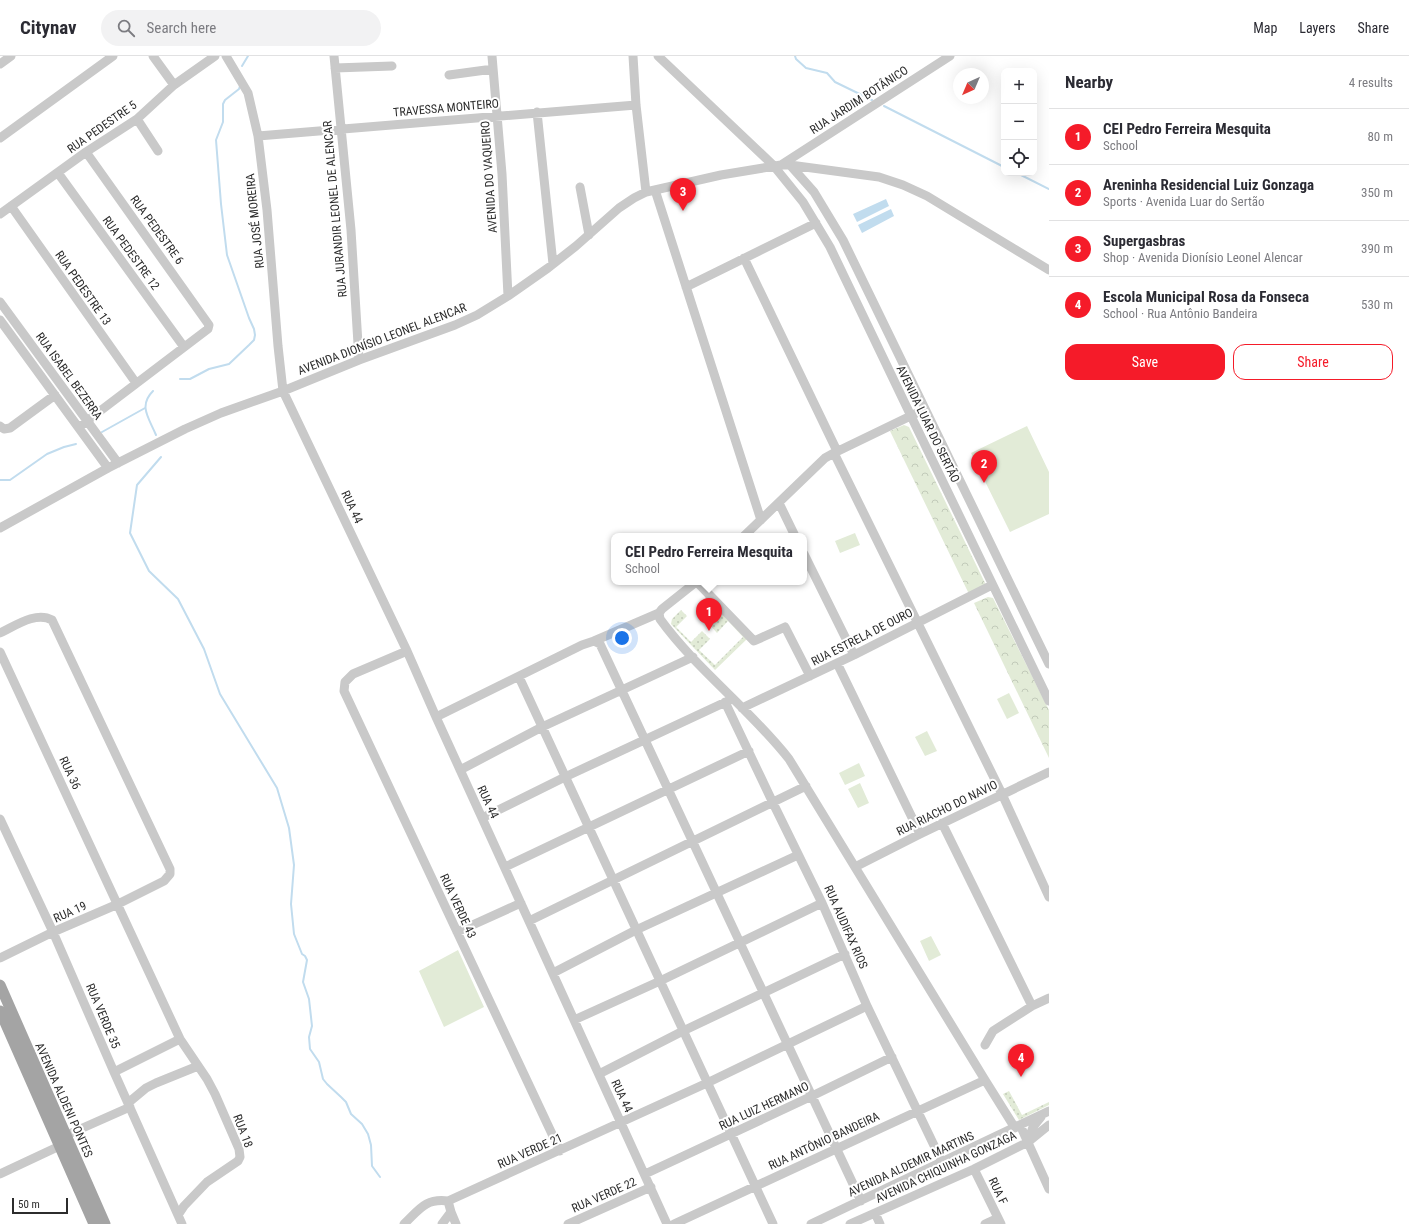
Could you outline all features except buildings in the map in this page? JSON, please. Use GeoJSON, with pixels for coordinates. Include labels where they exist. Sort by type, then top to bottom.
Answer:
{"type":"FeatureCollection","features":[{"type":"Feature","properties":{"kind":"main road","name":"AVENIDA ALDENI PONTES"},"geometry":{"type":"LineString","coordinates":[[0,986],[94,1224]]}},
{"type":"Feature","properties":{"kind":"main road","name":"AVENIDA ALDENI PONTES"},"geometry":{"type":"LineString","coordinates":[[0,1011],[62,1141],[105,1224]]}},
{"type":"Feature","properties":{"kind":"street"},"geometry":{"type":"LineString","coordinates":[[0,64],[11,56]]}},
{"type":"Feature","properties":{"kind":"street"},"geometry":{"type":"LineString","coordinates":[[0,138],[113,56]]}},
{"type":"Feature","properties":{"kind":"street"},"geometry":{"type":"LineString","coordinates":[[153,56],[174,85]]}},
{"type":"Feature","properties":{"kind":"street","name":"RUA PEDESTRE 5"},"geometry":{"type":"LineString","coordinates":[[0,214],[86,152],[137,119],[174,85],[215,56]]}},
{"type":"Feature","properties":{"kind":"street","name":"RUA JOSÉ MOREIRA"},"geometry":{"type":"LineString","coordinates":[[226,56],[245,86],[250,99],[258,136],[267,210],[283,391]]}},
{"type":"Feature","properties":{"kind":"street","name":"RUA JURANDIR LEONEL DE ALENCAR"},"geometry":{"type":"LineString","coordinates":[[334,56],[351,230],[359,360]]}},
{"type":"Feature","properties":{"kind":"street","name":"AVENIDA DO VAQUEIRO"},"geometry":{"type":"LineString","coordinates":[[492,56],[502,174],[508,296]]}},
{"type":"Feature","properties":{"kind":"street"},"geometry":{"type":"LineString","coordinates":[[633,56],[636,105],[650,191],[686,287],[761,520]]}},
{"type":"Feature","properties":{"kind":"street"},"geometry":{"type":"LineString","coordinates":[[658,56],[781,165]]}},
{"type":"Feature","properties":{"kind":"street","name":"RUA JARDIM BOTÂNICO"},"geometry":{"type":"LineString","coordinates":[[781,165],[950,56]]}},
{"type":"Feature","properties":{"kind":"street"},"geometry":{"type":"LineString","coordinates":[[335,68],[392,66]]}},
{"type":"Feature","properties":{"kind":"street"},"geometry":{"type":"LineString","coordinates":[[449,74],[493,70]]}},
{"type":"Feature","properties":{"kind":"street","name":"TRAVESSA MONTEIRO"},"geometry":{"type":"LineString","coordinates":[[258,136],[636,105]]}},
{"type":"Feature","properties":{"kind":"street"},"geometry":{"type":"LineString","coordinates":[[537,112],[553,264]]}},
{"type":"Feature","properties":{"kind":"street"},"geometry":{"type":"LineString","coordinates":[[137,119],[158,150]]}},
{"type":"Feature","properties":{"kind":"street","name":"RUA PEDESTRE 6"},"geometry":{"type":"LineString","coordinates":[[86,152],[209,323],[208,329],[184,347]]}},
{"type":"Feature","properties":{"kind":"street","name":"AVENIDA DIONÍSIO LEONEL ALENCAR"},"geometry":{"type":"LineString","coordinates":[[0,528],[108,468],[214,416],[469,319],[508,296],[553,264],[619,208],[634,198],[650,191],[721,175],[781,165],[879,177],[903,184],[926,196],[1049,270]]}},
{"type":"Feature","properties":{"kind":"street","name":"AVENIDA LUAR DO SERTÃO"},"geometry":{"type":"LineString","coordinates":[[781,165],[830,247],[1049,701]]}},
{"type":"Feature","properties":{"kind":"street","name":"AVENIDA LUAR DO SERTÃO"},"geometry":{"type":"LineString","coordinates":[[781,165],[814,192],[843,240],[1049,664]]}},
{"type":"Feature","properties":{"kind":"street","name":"RUA PEDESTRE 12"},"geometry":{"type":"LineString","coordinates":[[58,173],[184,347]]}},
{"type":"Feature","properties":{"kind":"street"},"geometry":{"type":"LineString","coordinates":[[580,187],[589,235]]}},
{"type":"Feature","properties":{"kind":"street","name":"RUA PEDESTRE 13"},"geometry":{"type":"LineString","coordinates":[[10,206],[136,383]]}},
{"type":"Feature","properties":{"kind":"street"},"geometry":{"type":"LineString","coordinates":[[686,287],[816,223]]}},
{"type":"Feature","properties":{"kind":"street"},"geometry":{"type":"LineString","coordinates":[[744,258],[836,452],[1002,794],[1049,897]]}},
{"type":"Feature","properties":{"kind":"street","name":"RUA ISABEL BEZERRA"},"geometry":{"type":"LineString","coordinates":[[0,302],[118,463]]}},
{"type":"Feature","properties":{"kind":"street","name":"RUA ISABEL BEZERRA"},"geometry":{"type":"LineString","coordinates":[[0,320],[108,468]]}},
{"type":"Feature","properties":{"kind":"street"},"geometry":{"type":"LineString","coordinates":[[79,427],[184,347]]}},
{"type":"Feature","properties":{"kind":"street","name":"RUA 44"},"geometry":{"type":"LineString","coordinates":[[283,391],[407,651],[667,1224]]}},
{"type":"Feature","properties":{"kind":"street"},"geometry":{"type":"LineString","coordinates":[[0,426],[4,429],[10,428],[55,395]]}},
{"type":"Feature","properties":{"kind":"street"},"geometry":{"type":"LineString","coordinates":[[747,533],[825,458],[911,416],[924,408]]}},
{"type":"Feature","properties":{"kind":"street"},"geometry":{"type":"LineString","coordinates":[[779,503],[794,533]]}},
{"type":"Feature","properties":{"kind":"street"},"geometry":{"type":"LineString","coordinates":[[807,560],[854,655]]}},
{"type":"Feature","properties":{"kind":"street"},"geometry":{"type":"LineString","coordinates":[[436,717],[582,646],[659,613],[693,585]]}},
{"type":"Feature","properties":{"kind":"street"},"geometry":{"type":"LineString","coordinates":[[700,585],[754,641],[785,627],[810,676]]}},
{"type":"Feature","properties":{"kind":"street","name":"RUA ESTRELA DE OURO"},"geometry":{"type":"LineString","coordinates":[[742,708],[854,655],[992,585]]}},
{"type":"Feature","properties":{"kind":"street"},"geometry":{"type":"LineString","coordinates":[[659,613],[662,622],[729,700],[742,708],[766,731],[789,759],[985,1080],[1028,1142],[1049,1189]]}},
{"type":"Feature","properties":{"kind":"street","name":"RUA 19"},"geometry":{"type":"LineString","coordinates":[[0,633],[27,621],[42,617],[48,617],[52,620],[170,869],[170,874],[164,881],[118,904],[53,932],[0,958]]}},
{"type":"Feature","properties":{"kind":"street"},"geometry":{"type":"LineString","coordinates":[[594,641],[600,644],[623,690],[861,1201]]}},
{"type":"Feature","properties":{"kind":"street","name":"RUA VERDE 43"},"geometry":{"type":"LineString","coordinates":[[407,651],[353,674],[345,682],[345,695],[560,1151]]}},
{"type":"Feature","properties":{"kind":"street","name":"RUA 36"},"geometry":{"type":"LineString","coordinates":[[0,652],[118,904]]}},
{"type":"Feature","properties":{"kind":"street"},"geometry":{"type":"LineString","coordinates":[[460,770],[542,727],[693,657]]}},
{"type":"Feature","properties":{"kind":"street"},"geometry":{"type":"LineString","coordinates":[[837,663],[920,834]]}},
{"type":"Feature","properties":{"kind":"street"},"geometry":{"type":"LineString","coordinates":[[518,677],[773,1224]]}},
{"type":"Feature","properties":{"kind":"street"},"geometry":{"type":"LineString","coordinates":[[482,818],[565,777],[729,700]]}},
{"type":"Feature","properties":{"kind":"street","name":"RUA AUDIFAX RIOS"},"geometry":{"type":"LineString","coordinates":[[729,700],[749,751],[822,903],[868,1006],[942,1162]]}},
{"type":"Feature","properties":{"kind":"street"},"geometry":{"type":"LineString","coordinates":[[505,867],[749,751]]}},
{"type":"Feature","properties":{"kind":"street","name":"RUA RIACHO DO NAVIO"},"geometry":{"type":"LineString","coordinates":[[855,868],[942,823],[1049,772]]}},
{"type":"Feature","properties":{"kind":"street"},"geometry":{"type":"LineString","coordinates":[[529,921],[806,786]]}},
{"type":"Feature","properties":{"kind":"street","name":"RUA VERDE 35"},"geometry":{"type":"LineString","coordinates":[[0,819],[53,932],[182,1224]]}},
{"type":"Feature","properties":{"kind":"street"},"geometry":{"type":"LineString","coordinates":[[942,823],[1032,1006]]}},
{"type":"Feature","properties":{"kind":"street"},"geometry":{"type":"LineString","coordinates":[[553,973],[636,930],[798,855]]}},
{"type":"Feature","properties":{"kind":"street"},"geometry":{"type":"LineString","coordinates":[[458,932],[521,903]]}},
{"type":"Feature","properties":{"kind":"street"},"geometry":{"type":"LineString","coordinates":[[574,1020],[660,981],[822,903]]}},
{"type":"Feature","properties":{"kind":"street","name":"RUA 18"},"geometry":{"type":"LineString","coordinates":[[118,904],[180,1039],[215,1094],[239,1150],[240,1157],[236,1164],[207,1182],[184,1206],[178,1215]]}},
{"type":"Feature","properties":{"kind":"street"},"geometry":{"type":"LineString","coordinates":[[599,1074],[683,1030],[845,954]]}},
{"type":"Feature","properties":{"kind":"street"},"geometry":{"type":"LineString","coordinates":[[985,1045],[993,1031],[1032,1006],[1049,998]]}},
{"type":"Feature","properties":{"kind":"street","name":"RUA VERDE 21"},"geometry":{"type":"LineString","coordinates":[[404,1224],[418,1209],[426,1204],[439,1199],[448,1201],[560,1151],[707,1084],[868,1006]]}},
{"type":"Feature","properties":{"kind":"street"},"geometry":{"type":"LineString","coordinates":[[114,1072],[180,1039]]}},
{"type":"Feature","properties":{"kind":"street","name":"RUA LUIZ HERMANO"},"geometry":{"type":"LineString","coordinates":[[645,1174],[892,1057]]}},
{"type":"Feature","properties":{"kind":"street"},"geometry":{"type":"LineString","coordinates":[[0,1174],[129,1105],[151,1086],[198,1066]]}},
{"type":"Feature","properties":{"kind":"street","name":"RUA ANTÔNIO BANDEIRA"},"geometry":{"type":"LineString","coordinates":[[674,1224],[985,1080]]}},
{"type":"Feature","properties":{"kind":"street"},"geometry":{"type":"LineString","coordinates":[[1028,1142],[1033,1127],[1047,1112]]}},
{"type":"Feature","properties":{"kind":"street","name":"AVENIDA CHIQUINHA GONZAGA"},"geometry":{"type":"LineString","coordinates":[[1018,1127],[1047,1112]]}},
{"type":"Feature","properties":{"kind":"street","name":"AVENIDA CHIQUINHA GONZAGA"},"geometry":{"type":"LineString","coordinates":[[850,1224],[974,1169],[1028,1142],[1049,1125]]}},
{"type":"Feature","properties":{"kind":"street","name":"AVENIDA ALDEMIR MARTINS"},"geometry":{"type":"LineString","coordinates":[[811,1224],[1018,1127]]}},
{"type":"Feature","properties":{"kind":"street","name":"RUA F"},"geometry":{"type":"LineString","coordinates":[[974,1169],[999,1221]]}},
{"type":"Feature","properties":{"kind":"street","name":"RUA VERDE 22"},"geometry":{"type":"LineString","coordinates":[[568,1224],[650,1187]]}},
{"type":"Feature","properties":{"kind":"street"},"geometry":{"type":"LineString","coordinates":[[448,1201],[456,1224]]}},
{"type":"Feature","properties":{"kind":"street"},"geometry":{"type":"LineString","coordinates":[[442,1224],[451,1212]]}},
{"type":"Feature","properties":{"kind":"street"},"geometry":{"type":"LineString","coordinates":[[875,1213],[880,1224]]}},
{"type":"Feature","properties":{"kind":"street"},"geometry":{"type":"LineString","coordinates":[[985,1224],[999,1221]]}},
{"type":"Feature","properties":{"kind":"green space"},"geometry":{"type":"Polygon","coordinates":[[[904,425],[909,427],[985,583],[984,586],[969,594],[890,431],[904,425]]]}},
{"type":"Feature","properties":{"kind":"green space"},"geometry":{"type":"Polygon","coordinates":[[[1027,426],[1049,472],[1049,514],[1010,532],[971,453],[1027,426]]]}},
{"type":"Feature","properties":{"kind":"green space"},"geometry":{"type":"Polygon","coordinates":[[[855,533],[860,545],[840,553],[835,541],[855,533]]]}},
{"type":"Feature","properties":{"kind":"green space"},"geometry":{"type":"Polygon","coordinates":[[[706,597],[747,639],[715,670],[671,624],[672,619],[681,610],[687,616],[676,627],[691,642],[702,631],[710,639],[699,650],[715,665],[743,637],[728,621],[717,633],[709,624],[720,613],[705,598],[706,597]]]}},
{"type":"Feature","properties":{"kind":"green space"},"geometry":{"type":"Polygon","coordinates":[[[988,597],[993,598],[1049,710],[1049,758],[974,603],[988,597]]]}},
{"type":"Feature","properties":{"kind":"green space"},"geometry":{"type":"Polygon","coordinates":[[[1009,693],[1019,713],[1007,719],[997,699],[1009,693]]]}},
{"type":"Feature","properties":{"kind":"green space"},"geometry":{"type":"Polygon","coordinates":[[[927,731],[937,751],[925,756],[915,737],[927,731]]]}},
{"type":"Feature","properties":{"kind":"green space"},"geometry":{"type":"Polygon","coordinates":[[[859,763],[865,776],[845,785],[839,773],[859,763]]]}},
{"type":"Feature","properties":{"kind":"green space"},"geometry":{"type":"Polygon","coordinates":[[[860,783],[869,803],[858,808],[848,789],[860,783]]]}},
{"type":"Feature","properties":{"kind":"green space"},"geometry":{"type":"Polygon","coordinates":[[[931,936],[941,955],[929,961],[920,941],[931,936]]]}},
{"type":"Feature","properties":{"kind":"green space"},"geometry":{"type":"Polygon","coordinates":[[[458,950],[484,1007],[444,1027],[419,971],[458,950]]]}},
{"type":"Feature","properties":{"kind":"green space"},"geometry":{"type":"Polygon","coordinates":[[[1009,1091],[1022,1115],[1049,1102],[1049,1105],[1019,1120],[1003,1094],[1009,1091]]]}},
{"type":"Feature","properties":{"kind":"water"},"geometry":{"type":"Polygon","coordinates":[[[886,199],[889,206],[857,222],[853,214],[886,199]]]}},
{"type":"Feature","properties":{"kind":"water"},"geometry":{"type":"Polygon","coordinates":[[[891,209],[894,216],[862,233],[858,225],[891,209]]]}},
{"type":"Feature","properties":{"kind":"waterway"},"geometry":{"type":"LineString","coordinates":[[242,66],[248,56]]}},
{"type":"Feature","properties":{"kind":"waterway"},"geometry":{"type":"LineString","coordinates":[[795,56],[796,59],[806,68],[827,73],[835,82],[872,100]]}},
{"type":"Feature","properties":{"kind":"waterway"},"geometry":{"type":"LineString","coordinates":[[180,379],[190,379],[209,369],[229,364],[254,340],[254,329],[227,255],[216,140],[223,122],[223,104],[225,100],[239,89],[240,86]]}},
{"type":"Feature","properties":{"kind":"waterway"},"geometry":{"type":"LineString","coordinates":[[884,106],[1001,165]]}},
{"type":"Feature","properties":{"kind":"waterway"},"geometry":{"type":"LineString","coordinates":[[1023,176],[1049,189]]}},
{"type":"Feature","properties":{"kind":"waterway"},"geometry":{"type":"LineString","coordinates":[[153,391],[146,402],[146,412],[156,435]]}},
{"type":"Feature","properties":{"kind":"waterway"},"geometry":{"type":"LineString","coordinates":[[102,432],[145,408]]}},
{"type":"Feature","properties":{"kind":"waterway"},"geometry":{"type":"LineString","coordinates":[[0,480],[10,480],[47,454],[76,444]]}},
{"type":"Feature","properties":{"kind":"waterway"},"geometry":{"type":"LineString","coordinates":[[161,457],[137,485],[130,533],[149,571],[178,599],[204,649],[220,694],[277,788],[289,828],[294,865],[291,904],[294,934],[302,954],[307,960],[303,982],[309,999],[312,1026],[309,1037],[310,1049],[319,1062],[323,1079],[346,1102],[351,1114],[362,1124],[368,1134],[371,1145],[372,1166],[380,1177]]}},
{"type":"Feature","properties":{"kind":"place","name":"Supergasbras"},"geometry":{"type":"Point","coordinates":[683,211]}},
{"type":"Feature","properties":{"kind":"place","name":"Areninha Residencial Luiz Gonzaga"},"geometry":{"type":"Point","coordinates":[984,483]}},
{"type":"Feature","properties":{"kind":"place","name":"CEI Pedro Ferreira Mesquita"},"geometry":{"type":"Point","coordinates":[709,631]}},
{"type":"Feature","properties":{"kind":"place","name":"Escola Municipal Rosa da Fonseca"},"geometry":{"type":"Point","coordinates":[1021,1077]}}]}
